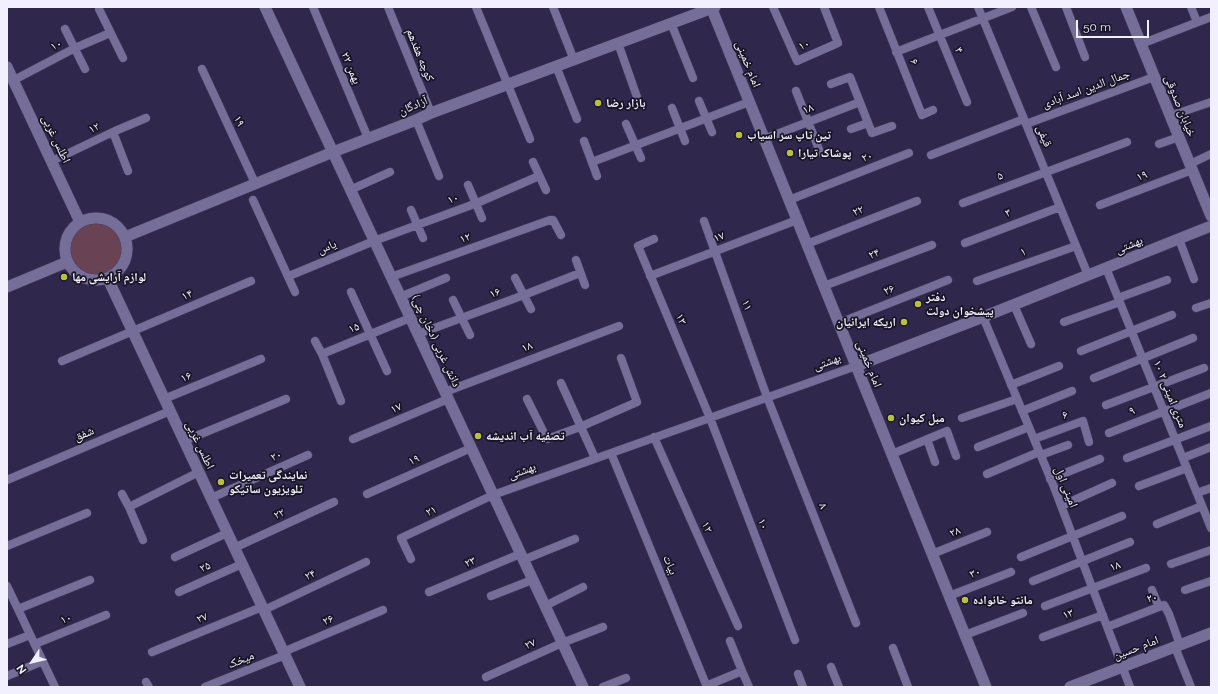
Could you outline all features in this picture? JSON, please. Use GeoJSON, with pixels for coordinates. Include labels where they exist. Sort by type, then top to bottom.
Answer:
{"type":"FeatureCollection","features":[{"type":"Feature","properties":{"kind":"street","name":"دانش غربی (دخان چی)"},"geometry":{"type":"LineString","coordinates":[[265,7],[582,687]]}},
{"type":"Feature","properties":{"kind":"street","name":"۲۲ بهمن"},"geometry":{"type":"LineString","coordinates":[[314,7],[368,138]]}},
{"type":"Feature","properties":{"kind":"street","name":"کوچه هفدهم"},"geometry":{"type":"LineString","coordinates":[[388,7],[430,113]]}},
{"type":"Feature","properties":{"kind":"street"},"geometry":{"type":"LineString","coordinates":[[476,7],[530,139]]}},
{"type":"Feature","properties":{"kind":"street"},"geometry":{"type":"LineString","coordinates":[[553,7],[574,60]]}},
{"type":"Feature","properties":{"kind":"street","name":"آزادگان"},"geometry":{"type":"LineString","coordinates":[[125,237],[332,152],[416,120],[430,113],[618,44],[712,7]]}},
{"type":"Feature","properties":{"kind":"street","name":"امام خمینی"},"geometry":{"type":"LineString","coordinates":[[712,7],[986,687]]}},
{"type":"Feature","properties":{"kind":"street","name":"۱۰"},"geometry":{"type":"LineString","coordinates":[[773,7],[797,61],[838,43],[824,7]]}},
{"type":"Feature","properties":{"kind":"street","name":"۶"},"geometry":{"type":"LineString","coordinates":[[879,7],[922,115],[933,110]]}},
{"type":"Feature","properties":{"kind":"street","name":"۴"},"geometry":{"type":"LineString","coordinates":[[928,7],[967,102]]}},
{"type":"Feature","properties":{"kind":"street","name":"قیفی"},"geometry":{"type":"LineString","coordinates":[[978,7],[1088,275]]}},
{"type":"Feature","properties":{"kind":"street"},"geometry":{"type":"LineString","coordinates":[[896,52],[1012,7]]}},
{"type":"Feature","properties":{"kind":"street"},"geometry":{"type":"LineString","coordinates":[[1031,7],[1056,67]]}},
{"type":"Feature","properties":{"kind":"street"},"geometry":{"type":"LineString","coordinates":[[1066,7],[1085,57]]}},
{"type":"Feature","properties":{"kind":"street","name":"خیابان صدوقی"},"geometry":{"type":"LineString","coordinates":[[1126,7],[1211,216]]}},
{"type":"Feature","properties":{"kind":"street"},"geometry":{"type":"LineString","coordinates":[[1191,7],[1197,22]]}},
{"type":"Feature","properties":{"kind":"street"},"geometry":{"type":"LineString","coordinates":[[99,9],[123,58]]}},
{"type":"Feature","properties":{"kind":"street"},"geometry":{"type":"LineString","coordinates":[[1141,44],[1211,17]]}},
{"type":"Feature","properties":{"kind":"street"},"geometry":{"type":"LineString","coordinates":[[672,23],[693,78]]}},
{"type":"Feature","properties":{"kind":"street"},"geometry":{"type":"LineString","coordinates":[[65,29],[85,69]]}},
{"type":"Feature","properties":{"kind":"street","name":"۱۰"},"geometry":{"type":"LineString","coordinates":[[14,80],[75,48],[110,33]]}},
{"type":"Feature","properties":{"kind":"street"},"geometry":{"type":"LineString","coordinates":[[618,44],[637,97]]}},
{"type":"Feature","properties":{"kind":"street"},"geometry":{"type":"LineString","coordinates":[[556,66],[577,119]]}},
{"type":"Feature","properties":{"kind":"street","name":"اطلس غربی"},"geometry":{"type":"LineString","coordinates":[[7,67],[80,222]]}},
{"type":"Feature","properties":{"kind":"street","name":"۱۹"},"geometry":{"type":"LineString","coordinates":[[202,69],[255,183]]}},
{"type":"Feature","properties":{"kind":"street"},"geometry":{"type":"LineString","coordinates":[[831,84],[850,76],[872,133],[892,126]]}},
{"type":"Feature","properties":{"kind":"street","name":"جمال الدین اسد آبادی"},"geometry":{"type":"LineString","coordinates":[[931,155],[1154,77]]}},
{"type":"Feature","properties":{"kind":"street"},"geometry":{"type":"LineString","coordinates":[[796,91],[820,152]]}},
{"type":"Feature","properties":{"kind":"street"},"geometry":{"type":"LineString","coordinates":[[699,101],[712,132]]}},
{"type":"Feature","properties":{"kind":"street"},"geometry":{"type":"LineString","coordinates":[[592,162],[749,102]]}},
{"type":"Feature","properties":{"kind":"street","name":"۱۸"},"geometry":{"type":"LineString","coordinates":[[764,139],[860,102]]}},
{"type":"Feature","properties":{"kind":"street"},"geometry":{"type":"LineString","coordinates":[[1170,116],[1211,102]]}},
{"type":"Feature","properties":{"kind":"street"},"geometry":{"type":"LineString","coordinates":[[672,108],[685,141]]}},
{"type":"Feature","properties":{"kind":"street","name":"۱۲"},"geometry":{"type":"LineString","coordinates":[[52,161],[146,118]]}},
{"type":"Feature","properties":{"kind":"street"},"geometry":{"type":"LineString","coordinates":[[416,120],[439,176]]}},
{"type":"Feature","properties":{"kind":"street"},"geometry":{"type":"LineString","coordinates":[[851,129],[868,123]]}},
{"type":"Feature","properties":{"kind":"street"},"geometry":{"type":"LineString","coordinates":[[626,124],[640,158]]}},
{"type":"Feature","properties":{"kind":"street"},"geometry":{"type":"LineString","coordinates":[[113,132],[128,171]]}},
{"type":"Feature","properties":{"kind":"street"},"geometry":{"type":"LineString","coordinates":[[1159,144],[1178,136]]}},
{"type":"Feature","properties":{"kind":"street"},"geometry":{"type":"LineString","coordinates":[[584,141],[597,176]]}},
{"type":"Feature","properties":{"kind":"street"},"geometry":{"type":"LineString","coordinates":[[1046,172],[1126,142]]}},
{"type":"Feature","properties":{"kind":"street","name":"۲۰"},"geometry":{"type":"LineString","coordinates":[[789,200],[909,153]]}},
{"type":"Feature","properties":{"kind":"street","name":"۱۹"},"geometry":{"type":"LineString","coordinates":[[1100,205],[1191,167],[1211,154]]}},
{"type":"Feature","properties":{"kind":"street"},"geometry":{"type":"LineString","coordinates":[[533,162],[546,190]]}},
{"type":"Feature","properties":{"kind":"street"},"geometry":{"type":"LineString","coordinates":[[350,190],[390,172]]}},
{"type":"Feature","properties":{"kind":"street","name":"۵"},"geometry":{"type":"LineString","coordinates":[[963,204],[1046,172]]}},
{"type":"Feature","properties":{"kind":"street","name":"۱۰"},"geometry":{"type":"LineString","coordinates":[[374,241],[477,203],[539,176]]}},
{"type":"Feature","properties":{"kind":"street"},"geometry":{"type":"LineString","coordinates":[[468,185],[477,203],[482,218]]}},
{"type":"Feature","properties":{"kind":"street"},"geometry":{"type":"LineString","coordinates":[[253,200],[295,292]]}},
{"type":"Feature","properties":{"kind":"street","name":"۲۲"},"geometry":{"type":"LineString","coordinates":[[807,244],[917,201]]}},
{"type":"Feature","properties":{"kind":"street","name":"۳"},"geometry":{"type":"LineString","coordinates":[[965,243],[1060,207]]}},
{"type":"Feature","properties":{"kind":"street"},"geometry":{"type":"LineString","coordinates":[[411,210],[423,238]]}},
{"type":"Feature","properties":{"kind":"street"},"geometry":{"type":"LineString","coordinates":[[88,218],[106,219],[117,226],[125,237],[127,257],[123,266],[116,274],[108,279],[98,281],[88,280],[79,276],[72,270],[67,262],[64,253],[68,235],[73,227],[88,218]]}},
{"type":"Feature","properties":{"kind":"street","name":"۱۲"},"geometry":{"type":"LineString","coordinates":[[391,277],[547,221],[553,220],[560,235]]}},
{"type":"Feature","properties":{"kind":"street","name":"۱۷"},"geometry":{"type":"LineString","coordinates":[[650,276],[797,220]]}},
{"type":"Feature","properties":{"kind":"street","name":"۱۱"},"geometry":{"type":"LineString","coordinates":[[704,221],[768,397]]}},
{"type":"Feature","properties":{"kind":"street","name":"بهشتی"},"geometry":{"type":"LineString","coordinates":[[493,495],[856,366],[1014,305],[1211,226]]}},
{"type":"Feature","properties":{"kind":"street","name":"۱۳"},"geometry":{"type":"LineString","coordinates":[[654,239],[638,246],[710,418]]}},
{"type":"Feature","properties":{"kind":"street"},"geometry":{"type":"LineString","coordinates":[[1179,239],[1194,279]]}},
{"type":"Feature","properties":{"kind":"street","name":"یاس"},"geometry":{"type":"LineString","coordinates":[[288,276],[374,241]]}},
{"type":"Feature","properties":{"kind":"street","name":"۲۴"},"geometry":{"type":"LineString","coordinates":[[824,286],[932,245]]}},
{"type":"Feature","properties":{"kind":"street","name":"۱"},"geometry":{"type":"LineString","coordinates":[[977,280],[1076,246]]}},
{"type":"Feature","properties":{"kind":"street"},"geometry":{"type":"LineString","coordinates":[[576,260],[585,285]]}},
{"type":"Feature","properties":{"kind":"street"},"geometry":{"type":"LineString","coordinates":[[7,287],[67,262]]}},
{"type":"Feature","properties":{"kind":"street","name":"۱۰ متری امینی ۲"},"geometry":{"type":"LineString","coordinates":[[1106,268],[1211,528]]}},
{"type":"Feature","properties":{"kind":"street","name":"۱۶"},"geometry":{"type":"LineString","coordinates":[[418,334],[462,319],[580,273]]}},
{"type":"Feature","properties":{"kind":"street"},"geometry":{"type":"LineString","coordinates":[[400,296],[446,278]]}},
{"type":"Feature","properties":{"kind":"street"},"geometry":{"type":"LineString","coordinates":[[515,278],[531,309]]}},
{"type":"Feature","properties":{"kind":"street","name":"اطلس غربی"},"geometry":{"type":"LineString","coordinates":[[108,279],[300,687]]}},
{"type":"Feature","properties":{"kind":"street","name":"۲۶"},"geometry":{"type":"LineString","coordinates":[[839,323],[948,280]]}},
{"type":"Feature","properties":{"kind":"street"},"geometry":{"type":"LineString","coordinates":[[1064,322],[1166,280]]}},
{"type":"Feature","properties":{"kind":"street","name":"۱۴"},"geometry":{"type":"LineString","coordinates":[[132,331],[251,281]]}},
{"type":"Feature","properties":{"kind":"street"},"geometry":{"type":"LineString","coordinates":[[351,292],[387,371]]}},
{"type":"Feature","properties":{"kind":"street"},"geometry":{"type":"LineString","coordinates":[[453,300],[470,335]]}},
{"type":"Feature","properties":{"kind":"street"},"geometry":{"type":"LineString","coordinates":[[1196,308],[1211,303]]}},
{"type":"Feature","properties":{"kind":"street"},"geometry":{"type":"LineString","coordinates":[[1014,305],[1031,344]]}},
{"type":"Feature","properties":{"kind":"street"},"geometry":{"type":"LineString","coordinates":[[1081,351],[1172,315]]}},
{"type":"Feature","properties":{"kind":"street","name":"امینی اول"},"geometry":{"type":"LineString","coordinates":[[983,317],[1061,506],[1122,667]]}},
{"type":"Feature","properties":{"kind":"street","name":"۱۵"},"geometry":{"type":"LineString","coordinates":[[322,354],[410,318]]}},
{"type":"Feature","properties":{"kind":"street","name":"۱۸"},"geometry":{"type":"LineString","coordinates":[[446,396],[618,326]]}},
{"type":"Feature","properties":{"kind":"street"},"geometry":{"type":"LineString","coordinates":[[62,361],[132,331]]}},
{"type":"Feature","properties":{"kind":"street"},"geometry":{"type":"LineString","coordinates":[[1094,378],[1193,338]]}},
{"type":"Feature","properties":{"kind":"street"},"geometry":{"type":"LineString","coordinates":[[315,341],[322,354],[341,401]]}},
{"type":"Feature","properties":{"kind":"street"},"geometry":{"type":"LineString","coordinates":[[527,399],[547,439],[580,427],[636,402],[621,358]]}},
{"type":"Feature","properties":{"kind":"street","name":"۱۶"},"geometry":{"type":"LineString","coordinates":[[164,399],[261,359]]}},
{"type":"Feature","properties":{"kind":"street"},"geometry":{"type":"LineString","coordinates":[[1011,385],[1059,366]]}},
{"type":"Feature","properties":{"kind":"street"},"geometry":{"type":"LineString","coordinates":[[1106,405],[1204,368]]}},
{"type":"Feature","properties":{"kind":"street"},"geometry":{"type":"LineString","coordinates":[[561,383],[595,458]]}},
{"type":"Feature","properties":{"kind":"street"},"geometry":{"type":"LineString","coordinates":[[1022,412],[1072,391]]}},
{"type":"Feature","properties":{"kind":"street"},"geometry":{"type":"LineString","coordinates":[[1164,412],[1211,393]]}},
{"type":"Feature","properties":{"kind":"street","name":"۱۷"},"geometry":{"type":"LineString","coordinates":[[353,439],[446,396]]}},
{"type":"Feature","properties":{"kind":"street","name":"۸"},"geometry":{"type":"LineString","coordinates":[[768,397],[856,623]]}},
{"type":"Feature","properties":{"kind":"street"},"geometry":{"type":"LineString","coordinates":[[184,441],[286,399]]}},
{"type":"Feature","properties":{"kind":"street"},"geometry":{"type":"LineString","coordinates":[[962,418],[1017,399]]}},
{"type":"Feature","properties":{"kind":"street","name":"شفق"},"geometry":{"type":"LineString","coordinates":[[7,480],[170,411]]}},
{"type":"Feature","properties":{"kind":"street","name":"۹"},"geometry":{"type":"LineString","coordinates":[[1109,434],[1164,412]]}},
{"type":"Feature","properties":{"kind":"street","name":"۱۰"},"geometry":{"type":"LineString","coordinates":[[710,418],[795,640]]}},
{"type":"Feature","properties":{"kind":"street","name":"۶"},"geometry":{"type":"LineString","coordinates":[[1034,439],[1083,421],[1089,442]]}},
{"type":"Feature","properties":{"kind":"street"},"geometry":{"type":"LineString","coordinates":[[1127,458],[1211,426]]}},
{"type":"Feature","properties":{"kind":"street"},"geometry":{"type":"LineString","coordinates":[[978,447],[1029,427]]}},
{"type":"Feature","properties":{"kind":"street"},"geometry":{"type":"LineString","coordinates":[[892,454],[947,431],[956,456]]}},
{"type":"Feature","properties":{"kind":"street","name":"۱۲"},"geometry":{"type":"LineString","coordinates":[[654,437],[738,626]]}},
{"type":"Feature","properties":{"kind":"street"},"geometry":{"type":"LineString","coordinates":[[927,439],[935,462]]}},
{"type":"Feature","properties":{"kind":"street"},"geometry":{"type":"LineString","coordinates":[[987,474],[1068,445]]}},
{"type":"Feature","properties":{"kind":"street"},"geometry":{"type":"LineString","coordinates":[[1183,458],[1211,447]]}},
{"type":"Feature","properties":{"kind":"street","name":"۱۹"},"geometry":{"type":"LineString","coordinates":[[367,494],[471,448]]}},
{"type":"Feature","properties":{"kind":"street","name":"بیات"},"geometry":{"type":"LineString","coordinates":[[611,453],[706,687]]}},
{"type":"Feature","properties":{"kind":"street","name":"۲۰"},"geometry":{"type":"LineString","coordinates":[[211,498],[308,455]]}},
{"type":"Feature","properties":{"kind":"street"},"geometry":{"type":"LineString","coordinates":[[1050,479],[1100,459]]}},
{"type":"Feature","properties":{"kind":"street"},"geometry":{"type":"LineString","coordinates":[[1139,486],[1187,468]]}},
{"type":"Feature","properties":{"kind":"street"},"geometry":{"type":"LineString","coordinates":[[129,507],[199,472]]}},
{"type":"Feature","properties":{"kind":"street"},"geometry":{"type":"LineString","coordinates":[[1061,506],[1112,483]]}},
{"type":"Feature","properties":{"kind":"street"},"geometry":{"type":"LineString","coordinates":[[1197,493],[1211,488]]}},
{"type":"Feature","properties":{"kind":"street"},"geometry":{"type":"LineString","coordinates":[[122,494],[143,540]]}},
{"type":"Feature","properties":{"kind":"street","name":"۲۱"},"geometry":{"type":"LineString","coordinates":[[411,559],[401,538],[493,495]]}},
{"type":"Feature","properties":{"kind":"street","name":"۲۲"},"geometry":{"type":"LineString","coordinates":[[234,548],[334,502]]}},
{"type":"Feature","properties":{"kind":"street"},"geometry":{"type":"LineString","coordinates":[[1157,524],[1202,506]]}},
{"type":"Feature","properties":{"kind":"street"},"geometry":{"type":"LineString","coordinates":[[7,546],[87,513]]}},
{"type":"Feature","properties":{"kind":"street"},"geometry":{"type":"LineString","coordinates":[[1021,557],[1122,516]]}},
{"type":"Feature","properties":{"kind":"street","name":"۲۸"},"geometry":{"type":"LineString","coordinates":[[932,554],[987,532]]}},
{"type":"Feature","properties":{"kind":"street"},"geometry":{"type":"LineString","coordinates":[[175,557],[227,533]]}},
{"type":"Feature","properties":{"kind":"street","name":"۲۳"},"geometry":{"type":"LineString","coordinates":[[429,592],[575,539]]}},
{"type":"Feature","properties":{"kind":"street"},"geometry":{"type":"LineString","coordinates":[[1033,581],[1130,542]]}},
{"type":"Feature","properties":{"kind":"street"},"geometry":{"type":"LineString","coordinates":[[1171,564],[1211,550]]}},
{"type":"Feature","properties":{"kind":"street","name":"۲۴"},"geometry":{"type":"LineString","coordinates":[[263,609],[366,562]]}},
{"type":"Feature","properties":{"kind":"street","name":"۲۵"},"geometry":{"type":"LineString","coordinates":[[179,592],[242,564]]}},
{"type":"Feature","properties":{"kind":"street","name":"۱۸"},"geometry":{"type":"LineString","coordinates":[[1092,587],[1146,568]]}},
{"type":"Feature","properties":{"kind":"street","name":"۳۰"},"geometry":{"type":"LineString","coordinates":[[949,596],[1011,572]]}},
{"type":"Feature","properties":{"kind":"street"},"geometry":{"type":"LineString","coordinates":[[18,609],[90,580]]}},
{"type":"Feature","properties":{"kind":"street"},"geometry":{"type":"LineString","coordinates":[[491,596],[532,580]]}},
{"type":"Feature","properties":{"kind":"street"},"geometry":{"type":"LineString","coordinates":[[1185,590],[1211,581]]}},
{"type":"Feature","properties":{"kind":"street"},"geometry":{"type":"LineString","coordinates":[[7,586],[55,687]]}},
{"type":"Feature","properties":{"kind":"street"},"geometry":{"type":"LineString","coordinates":[[545,606],[583,587]]}},
{"type":"Feature","properties":{"kind":"street"},"geometry":{"type":"LineString","coordinates":[[1045,606],[1092,587]]}},
{"type":"Feature","properties":{"kind":"street"},"geometry":{"type":"LineString","coordinates":[[1152,590],[1159,607]]}},
{"type":"Feature","properties":{"kind":"street","name":"۲۰"},"geometry":{"type":"LineString","coordinates":[[1107,627],[1164,605],[1169,614],[1178,646]]}},
{"type":"Feature","properties":{"kind":"street","name":"۲۷"},"geometry":{"type":"LineString","coordinates":[[152,652],[263,609]]}},
{"type":"Feature","properties":{"kind":"street","name":"۲۶"},"geometry":{"type":"LineString","coordinates":[[284,654],[383,610]]}},
{"type":"Feature","properties":{"kind":"street"},"geometry":{"type":"LineString","coordinates":[[965,635],[1023,613]]}},
{"type":"Feature","properties":{"kind":"street","name":"۱۰"},"geometry":{"type":"LineString","coordinates":[[35,644],[106,615]]}},
{"type":"Feature","properties":{"kind":"street","name":"۱۳"},"geometry":{"type":"LineString","coordinates":[[1043,637],[1102,615]]}},
{"type":"Feature","properties":{"kind":"street"},"geometry":{"type":"LineString","coordinates":[[562,643],[604,627]]}},
{"type":"Feature","properties":{"kind":"street","name":"امام حسین"},"geometry":{"type":"LineString","coordinates":[[1070,687],[1211,633]]}},
{"type":"Feature","properties":{"kind":"street"},"geometry":{"type":"LineString","coordinates":[[7,644],[30,635]]}},
{"type":"Feature","properties":{"kind":"street"},"geometry":{"type":"LineString","coordinates":[[730,641],[749,687]]}},
{"type":"Feature","properties":{"kind":"street","name":"۲۷"},"geometry":{"type":"LineString","coordinates":[[486,677],[562,643]]}},
{"type":"Feature","properties":{"kind":"street"},"geometry":{"type":"LineString","coordinates":[[1178,646],[1191,687]]}},
{"type":"Feature","properties":{"kind":"street"},"geometry":{"type":"LineString","coordinates":[[893,648],[908,687]]}},
{"type":"Feature","properties":{"kind":"street","name":"میخک"},"geometry":{"type":"LineString","coordinates":[[205,687],[284,654]]}},
{"type":"Feature","properties":{"kind":"street"},"geometry":{"type":"LineString","coordinates":[[7,676],[43,661]]}},
{"type":"Feature","properties":{"kind":"street"},"geometry":{"type":"LineString","coordinates":[[831,667],[839,687]]}},
{"type":"Feature","properties":{"kind":"street"},"geometry":{"type":"LineString","coordinates":[[1122,667],[1130,687]]}},
{"type":"Feature","properties":{"kind":"street"},"geometry":{"type":"LineString","coordinates":[[706,687],[742,671]]}},
{"type":"Feature","properties":{"kind":"street"},"geometry":{"type":"LineString","coordinates":[[798,674],[803,687]]}},
{"type":"Feature","properties":{"kind":"street"},"geometry":{"type":"LineString","coordinates":[[603,687],[626,678]]}},
{"type":"Feature","properties":{"kind":"shaded area"},"geometry":{"type":"Polygon","coordinates":[[[95,222],[110,227],[114,230],[117,234],[122,249],[117,264],[114,268],[110,271],[95,276],[80,271],[76,268],[73,264],[68,249],[73,234],[76,230],[80,227],[95,222]]]}},
{"type":"Feature","properties":{"kind":"place","name":"بازار رضا"},"geometry":{"type":"Point","coordinates":[598,103]}},
{"type":"Feature","properties":{"kind":"place","name":"تین تاپ سر اسیاب"},"geometry":{"type":"Point","coordinates":[739,135]}},
{"type":"Feature","properties":{"kind":"place","name":"پوشاک تیارا"},"geometry":{"type":"Point","coordinates":[790,153]}},
{"type":"Feature","properties":{"kind":"place","name":"لوازم آرایشی مها"},"geometry":{"type":"Point","coordinates":[64,277]}},
{"type":"Feature","properties":{"kind":"place","name":"دفتر پیشخوان دولت"},"geometry":{"type":"Point","coordinates":[918,304]}},
{"type":"Feature","properties":{"kind":"place","name":"اریکه ایرانیان"},"geometry":{"type":"Point","coordinates":[904,322]}},
{"type":"Feature","properties":{"kind":"place","name":"مبل کیوان"},"geometry":{"type":"Point","coordinates":[891,418]}},
{"type":"Feature","properties":{"kind":"place","name":"تصفیه آب اندیشه"},"geometry":{"type":"Point","coordinates":[478,436]}},
{"type":"Feature","properties":{"kind":"place","name":"نمایندگی تعمیرات تلویزیون ساتیکو"},"geometry":{"type":"Point","coordinates":[221,482]}},
{"type":"Feature","properties":{"kind":"place","name":"مانتو خانواده"},"geometry":{"type":"Point","coordinates":[965,600]}}]}
